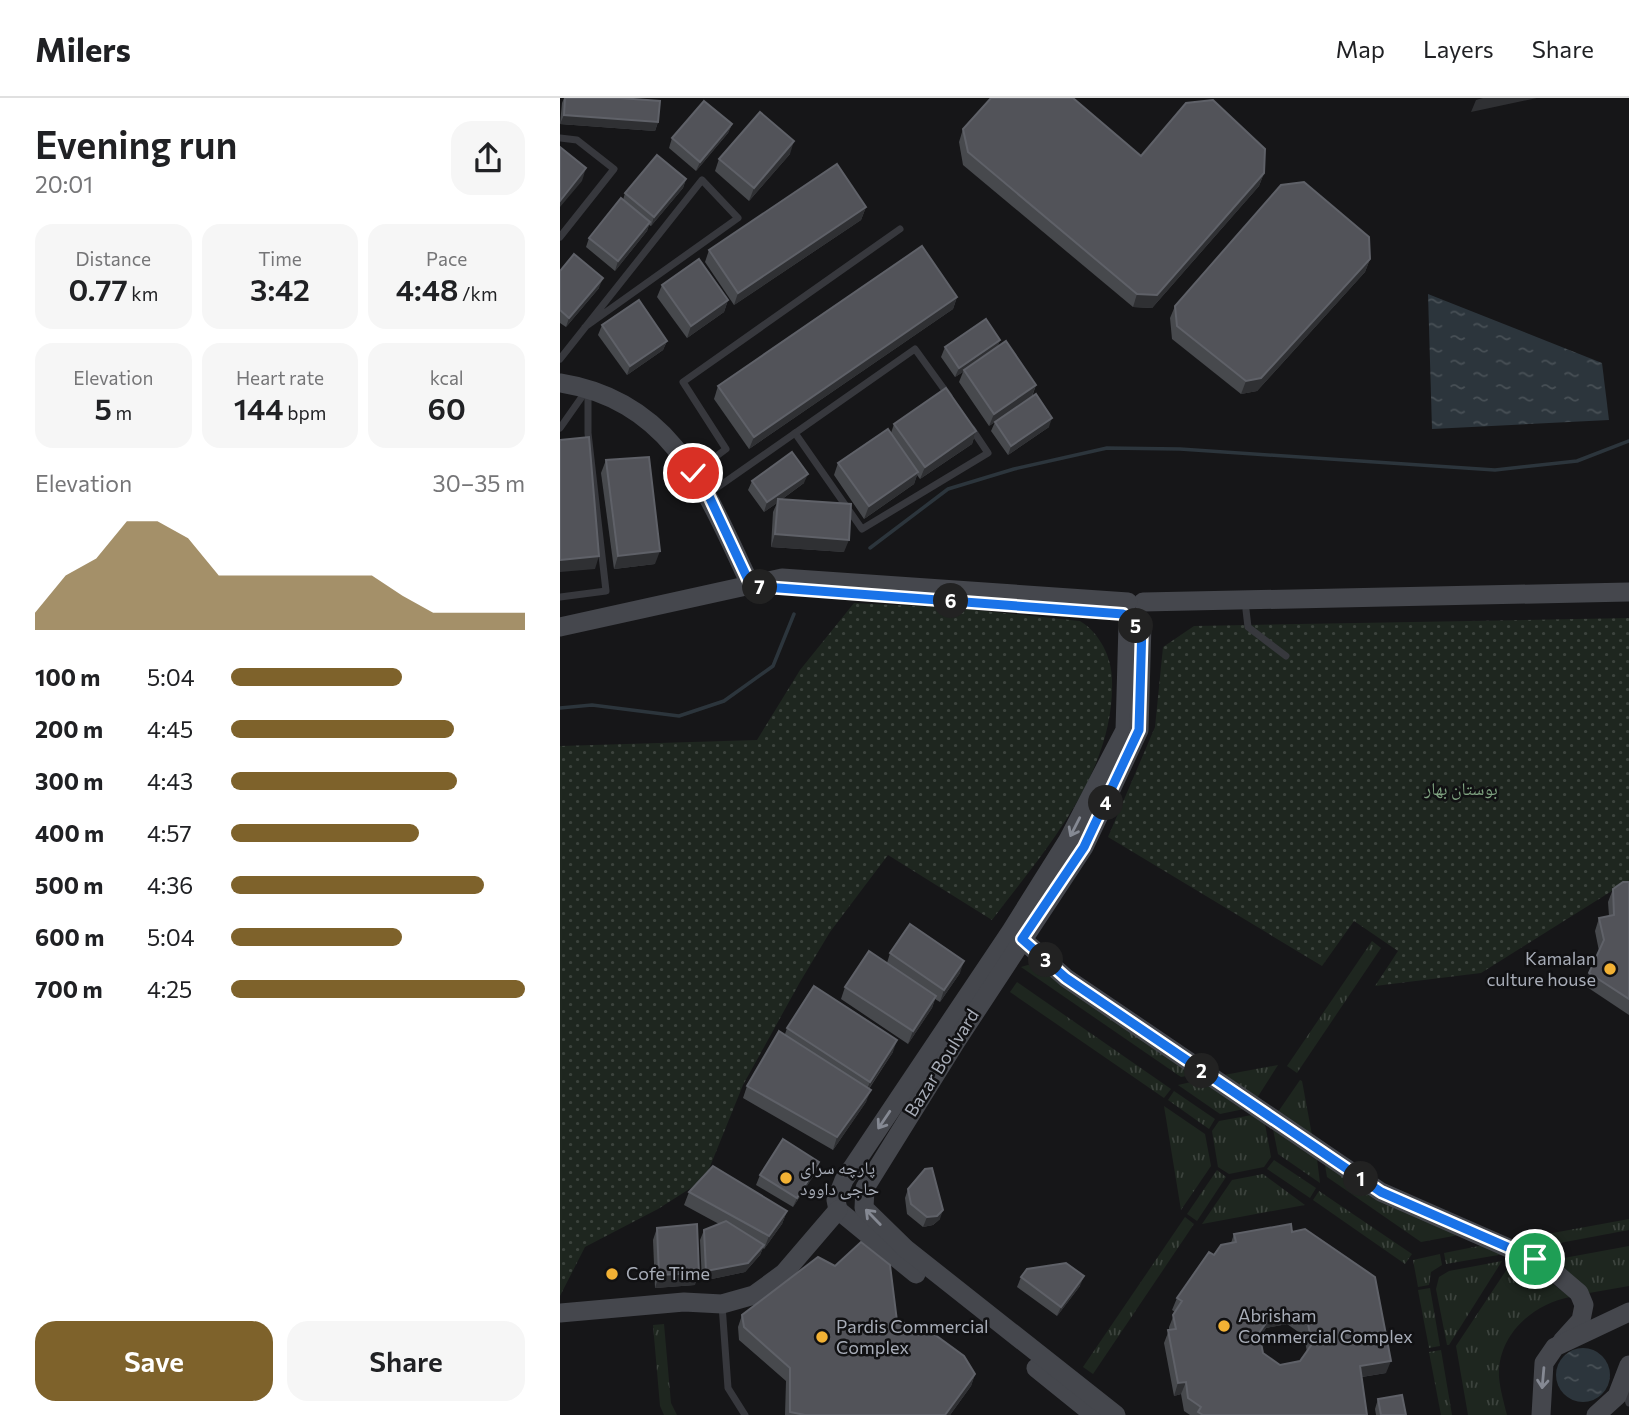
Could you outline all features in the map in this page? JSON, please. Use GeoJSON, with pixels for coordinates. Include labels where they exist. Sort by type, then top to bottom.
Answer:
{"type":"FeatureCollection","features":[{"type":"Feature","properties":{"kind":"street"},"geometry":{"type":"LineString","coordinates":[[560,383],[588,387],[626,405],[663,430],[708,494],[751,586]]}},
{"type":"Feature","properties":{"kind":"street"},"geometry":{"type":"LineString","coordinates":[[560,627],[751,586],[1135,613],[1629,603]]}},
{"type":"Feature","properties":{"kind":"street"},"geometry":{"type":"LineString","coordinates":[[1135,613],[1629,592]]}},
{"type":"Feature","properties":{"kind":"street"},"geometry":{"type":"LineString","coordinates":[[1094,1415],[838,1210],[836,1200],[844,1180],[1061,852],[1125,730],[1135,613]]}},
{"type":"Feature","properties":{"kind":"street","name":"Bazar Boulvard"},"geometry":{"type":"LineString","coordinates":[[1116,1415],[906,1249],[868,1213],[862,1200],[865,1188],[1022,939],[1084,847],[1139,730],[1135,613]]}},
{"type":"Feature","properties":{"kind":"street"},"geometry":{"type":"LineString","coordinates":[[1022,939],[1066,978],[1381,1192],[1523,1252],[1545,1265],[1579,1293],[1584,1305],[1581,1320],[1544,1363],[1541,1415]]}},
{"type":"Feature","properties":{"kind":"street"},"geometry":{"type":"LineString","coordinates":[[560,1313],[684,1302],[722,1304],[754,1294],[783,1273],[838,1210]]}},
{"type":"Feature","properties":{"kind":"street"},"geometry":{"type":"LineString","coordinates":[[1584,1305],[1599,1312],[1629,1310]]}},
{"type":"Feature","properties":{"kind":"street"},"geometry":{"type":"LineString","coordinates":[[1562,1341],[1629,1310]]}},
{"type":"Feature","properties":{"kind":"street"},"geometry":{"type":"LineString","coordinates":[[1596,1415],[1611,1404],[1626,1374]]}},
{"type":"Feature","properties":{"kind":"lane"},"geometry":{"type":"LineString","coordinates":[[560,138],[577,140],[614,169],[560,237]]}},
{"type":"Feature","properties":{"kind":"lane"},"geometry":{"type":"LineString","coordinates":[[560,359],[585,327],[702,180],[738,218],[585,327]]}},
{"type":"Feature","properties":{"kind":"lane"},"geometry":{"type":"LineString","coordinates":[[693,473],[726,449],[683,382],[900,229]]}},
{"type":"Feature","properties":{"kind":"lane"},"geometry":{"type":"LineString","coordinates":[[708,494],[915,349],[952,401]]}},
{"type":"Feature","properties":{"kind":"lane"},"geometry":{"type":"LineString","coordinates":[[560,428],[588,387]]}},
{"type":"Feature","properties":{"kind":"lane"},"geometry":{"type":"LineString","coordinates":[[560,597],[606,591],[588,433],[588,387]]}},
{"type":"Feature","properties":{"kind":"lane"},"geometry":{"type":"LineString","coordinates":[[795,433],[862,529],[988,453],[966,422]]}},
{"type":"Feature","properties":{"kind":"lane"},"geometry":{"type":"LineString","coordinates":[[1246,610],[1248,627],[1286,656]]}},
{"type":"Feature","properties":{"kind":"lane"},"geometry":{"type":"LineString","coordinates":[[722,1304],[727,1388],[745,1415]]}},
{"type":"Feature","properties":{"kind":"lane"},"geometry":{"type":"LineString","coordinates":[[1626,1374],[1629,1404]]}},
{"type":"Feature","properties":{"kind":"green space"},"geometry":{"type":"Polygon","coordinates":[[[854,603],[956,608],[1080,621],[1087,626],[1104,647],[1112,680],[1110,714],[1102,747],[1089,778],[1054,838],[992,920],[888,855],[830,932],[800,982],[743,1085],[705,1179],[658,1209],[585,1247],[560,1296],[560,746],[757,740],[800,670],[854,603]]]}},
{"type":"Feature","properties":{"kind":"green space","name":"بوستان بهار"},"geometry":{"type":"Polygon","coordinates":[[[1629,618],[1629,890],[1615,889],[1481,973],[1375,986],[1398,951],[1354,921],[1322,966],[1108,837],[1155,727],[1163,647],[1194,626],[1629,618]]]}},
{"type":"Feature","properties":{"kind":"green space"},"geometry":{"type":"Polygon","coordinates":[[[1372,941],[1381,948],[1297,1073],[1287,1066],[1372,941]]]}},
{"type":"Feature","properties":{"kind":"green space"},"geometry":{"type":"Polygon","coordinates":[[[1038,962],[1192,1075],[1181,1077],[1021,967],[1038,962]]]}},
{"type":"Feature","properties":{"kind":"green space"},"geometry":{"type":"Polygon","coordinates":[[[1017,982],[1171,1089],[1164,1098],[1010,992],[1017,982]]]}},
{"type":"Feature","properties":{"kind":"green space"},"geometry":{"type":"Polygon","coordinates":[[[1278,1065],[1257,1098],[1224,1075],[1278,1065]]]}},
{"type":"Feature","properties":{"kind":"green space"},"geometry":{"type":"Polygon","coordinates":[[[1200,1080],[1244,1109],[1220,1114],[1178,1085],[1200,1080]]]}},
{"type":"Feature","properties":{"kind":"green space"},"geometry":{"type":"Polygon","coordinates":[[[1300,1080],[1302,1081],[1312,1135],[1278,1112],[1300,1080]]]}},
{"type":"Feature","properties":{"kind":"green space"},"geometry":{"type":"Polygon","coordinates":[[[1174,1091],[1215,1119],[1209,1129],[1168,1100],[1174,1091]]]}},
{"type":"Feature","properties":{"kind":"green space"},"geometry":{"type":"Polygon","coordinates":[[[1164,1106],[1205,1134],[1211,1166],[1181,1210],[1164,1106]]]}},
{"type":"Feature","properties":{"kind":"green space"},"geometry":{"type":"Polygon","coordinates":[[[1252,1115],[1265,1124],[1271,1157],[1264,1167],[1229,1174],[1218,1167],[1212,1131],[1219,1121],[1252,1115]]]}},
{"type":"Feature","properties":{"kind":"green space"},"geometry":{"type":"Polygon","coordinates":[[[1273,1129],[1317,1159],[1320,1183],[1278,1154],[1273,1129]]]}},
{"type":"Feature","properties":{"kind":"green space"},"geometry":{"type":"Polygon","coordinates":[[[1274,1160],[1316,1188],[1310,1198],[1267,1169],[1274,1160]]]}},
{"type":"Feature","properties":{"kind":"green space"},"geometry":{"type":"Polygon","coordinates":[[[1325,1165],[1459,1235],[1421,1242],[1327,1177],[1325,1165]]]}},
{"type":"Feature","properties":{"kind":"green space"},"geometry":{"type":"Polygon","coordinates":[[[1217,1170],[1226,1177],[1197,1221],[1187,1214],[1217,1170]]]}},
{"type":"Feature","properties":{"kind":"green space"},"geometry":{"type":"Polygon","coordinates":[[[1263,1174],[1305,1205],[1202,1224],[1232,1180],[1263,1174]]]}},
{"type":"Feature","properties":{"kind":"green space"},"geometry":{"type":"Polygon","coordinates":[[[1319,1191],[1412,1254],[1405,1264],[1313,1200],[1319,1191]]]}},
{"type":"Feature","properties":{"kind":"green space"},"geometry":{"type":"Polygon","coordinates":[[[1185,1217],[1194,1224],[1093,1374],[1083,1367],[1185,1217]]]}},
{"type":"Feature","properties":{"kind":"green space"},"geometry":{"type":"Polygon","coordinates":[[[1629,1219],[1629,1230],[1533,1248],[1515,1240],[1629,1219]]]}},
{"type":"Feature","properties":{"kind":"green space"},"geometry":{"type":"Polygon","coordinates":[[[1484,1245],[1504,1254],[1446,1264],[1444,1253],[1484,1245]]]}},
{"type":"Feature","properties":{"kind":"green space"},"geometry":{"type":"Polygon","coordinates":[[[1629,1246],[1629,1286],[1589,1293],[1553,1260],[1629,1246]]]}},
{"type":"Feature","properties":{"kind":"green space"},"geometry":{"type":"Polygon","coordinates":[[[1440,1254],[1442,1265],[1431,1272],[1429,1285],[1418,1287],[1413,1260],[1440,1254]]]}},
{"type":"Feature","properties":{"kind":"green space"},"geometry":{"type":"Polygon","coordinates":[[[1502,1261],[1447,1345],[1436,1289],[1439,1277],[1449,1271],[1502,1261]]]}},
{"type":"Feature","properties":{"kind":"green space"},"geometry":{"type":"Polygon","coordinates":[[[1527,1265],[1570,1297],[1531,1314],[1511,1335],[1504,1348],[1499,1377],[1507,1415],[1468,1415],[1456,1346],[1507,1269],[1527,1265]]]}},
{"type":"Feature","properties":{"kind":"green space"},"geometry":{"type":"Polygon","coordinates":[[[1430,1288],[1440,1346],[1429,1348],[1418,1290],[1430,1288]]]}},
{"type":"Feature","properties":{"kind":"green space"},"geometry":{"type":"Polygon","coordinates":[[[664,1324],[671,1403],[677,1415],[664,1415],[660,1406],[653,1325],[664,1324]]]}},
{"type":"Feature","properties":{"kind":"green space"},"geometry":{"type":"Polygon","coordinates":[[[1441,1350],[1452,1415],[1441,1415],[1429,1352],[1441,1350]]]}},
{"type":"Feature","properties":{"kind":"water"},"geometry":{"type":"Polygon","coordinates":[[[1428,294],[1602,363],[1609,420],[1432,429],[1428,294]]]}},
{"type":"Feature","properties":{"kind":"water"},"geometry":{"type":"Polygon","coordinates":[[[1583,1348],[1602,1356],[1610,1375],[1602,1394],[1583,1402],[1564,1394],[1556,1375],[1564,1356],[1583,1348]]]}},
{"type":"Feature","properties":{"kind":"building"},"geometry":{"type":"Polygon","coordinates":[[[565,98],[660,101],[658,122],[564,115],[565,98]]]}},
{"type":"Feature","properties":{"kind":"building"},"geometry":{"type":"Polygon","coordinates":[[[991,98],[1073,98],[1141,156],[1186,103],[1213,100],[1265,149],[1264,173],[1157,295],[1137,294],[968,152],[963,129],[991,98]]]}},
{"type":"Feature","properties":{"kind":"building"},"geometry":{"type":"Polygon","coordinates":[[[704,101],[732,124],[700,162],[672,138],[704,101]]]}},
{"type":"Feature","properties":{"kind":"building"},"geometry":{"type":"Polygon","coordinates":[[[760,112],[794,141],[754,188],[719,159],[760,112]]]}},
{"type":"Feature","properties":{"kind":"building"},"geometry":{"type":"Polygon","coordinates":[[[560,147],[586,168],[560,201],[560,147]]]}},
{"type":"Feature","properties":{"kind":"building"},"geometry":{"type":"Polygon","coordinates":[[[657,155],[686,179],[654,217],[625,193],[657,155]]]}},
{"type":"Feature","properties":{"kind":"building"},"geometry":{"type":"Polygon","coordinates":[[[837,164],[866,207],[738,293],[709,250],[837,164]]]}},
{"type":"Feature","properties":{"kind":"building"},"geometry":{"type":"Polygon","coordinates":[[[1304,182],[1369,237],[1370,259],[1261,378],[1246,381],[1177,326],[1175,306],[1281,185],[1304,182]]]}},
{"type":"Feature","properties":{"kind":"building"},"geometry":{"type":"Polygon","coordinates":[[[621,198],[650,222],[618,261],[589,238],[621,198]]]}},
{"type":"Feature","properties":{"kind":"building"},"geometry":{"type":"Polygon","coordinates":[[[922,246],[957,297],[754,437],[718,386],[922,246]]]}},
{"type":"Feature","properties":{"kind":"building"},"geometry":{"type":"Polygon","coordinates":[[[574,254],[603,278],[569,318],[560,310],[560,271],[574,254]]]}},
{"type":"Feature","properties":{"kind":"building"},"geometry":{"type":"Polygon","coordinates":[[[699,259],[728,300],[691,326],[662,285],[699,259]]]}},
{"type":"Feature","properties":{"kind":"building"},"geometry":{"type":"Polygon","coordinates":[[[639,300],[667,341],[630,366],[602,325],[639,300]]]}},
{"type":"Feature","properties":{"kind":"building"},"geometry":{"type":"Polygon","coordinates":[[[986,319],[1000,340],[959,368],[945,347],[986,319]]]}},
{"type":"Feature","properties":{"kind":"building"},"geometry":{"type":"Polygon","coordinates":[[[1006,341],[1036,385],[994,414],[964,370],[1006,341]]]}},
{"type":"Feature","properties":{"kind":"building"},"geometry":{"type":"Polygon","coordinates":[[[946,388],[976,431],[925,467],[894,424],[946,388]]]}},
{"type":"Feature","properties":{"kind":"building"},"geometry":{"type":"Polygon","coordinates":[[[1036,394],[1052,418],[1011,446],[995,422],[1036,394]]]}},
{"type":"Feature","properties":{"kind":"building"},"geometry":{"type":"Polygon","coordinates":[[[888,429],[918,472],[869,506],[838,463],[888,429]]]}},
{"type":"Feature","properties":{"kind":"building"},"geometry":{"type":"Polygon","coordinates":[[[589,437],[599,556],[560,560],[560,440],[589,437]]]}},
{"type":"Feature","properties":{"kind":"building"},"geometry":{"type":"Polygon","coordinates":[[[792,452],[808,474],[767,502],[752,481],[792,452]]]}},
{"type":"Feature","properties":{"kind":"building"},"geometry":{"type":"Polygon","coordinates":[[[649,457],[660,551],[618,556],[606,460],[649,457]]]}},
{"type":"Feature","properties":{"kind":"building"},"geometry":{"type":"Polygon","coordinates":[[[778,499],[851,504],[849,540],[775,534],[778,499]]]}},
{"type":"Feature","properties":{"kind":"building","name":"Kamalan culture house"},"geometry":{"type":"Polygon","coordinates":[[[1623,882],[1629,882],[1629,999],[1589,973],[1604,940],[1599,918],[1614,915],[1613,889],[1623,882]]]}},
{"type":"Feature","properties":{"kind":"building"},"geometry":{"type":"Polygon","coordinates":[[[910,924],[964,961],[944,990],[890,953],[910,924]]]}},
{"type":"Feature","properties":{"kind":"building"},"geometry":{"type":"Polygon","coordinates":[[[869,951],[936,996],[913,1031],[845,987],[869,951]]]}},
{"type":"Feature","properties":{"kind":"building"},"geometry":{"type":"Polygon","coordinates":[[[814,986],[897,1040],[870,1082],[787,1028],[814,986]]]}},
{"type":"Feature","properties":{"kind":"building"},"geometry":{"type":"Polygon","coordinates":[[[779,1031],[871,1090],[837,1137],[747,1086],[779,1031]]]}},
{"type":"Feature","properties":{"kind":"building","name":"پارچه سرای حاجی داوود"},"geometry":{"type":"Polygon","coordinates":[[[783,1139],[819,1162],[797,1198],[760,1175],[783,1139]]]}},
{"type":"Feature","properties":{"kind":"building"},"geometry":{"type":"Polygon","coordinates":[[[713,1166],[787,1211],[769,1236],[689,1192],[713,1166]]]}},
{"type":"Feature","properties":{"kind":"building"},"geometry":{"type":"Polygon","coordinates":[[[932,1168],[943,1210],[937,1216],[927,1217],[911,1204],[908,1189],[925,1169],[932,1168]]]}},
{"type":"Feature","properties":{"kind":"building"},"geometry":{"type":"Polygon","coordinates":[[[726,1221],[764,1245],[748,1263],[706,1271],[704,1230],[726,1221]]]}},
{"type":"Feature","properties":{"kind":"building"},"geometry":{"type":"Polygon","coordinates":[[[697,1224],[699,1273],[659,1275],[657,1228],[697,1224]]]}},
{"type":"Feature","properties":{"kind":"building","name":"Abrisham Commercial Complex"},"geometry":{"type":"Polygon","coordinates":[[[1291,1224],[1292,1232],[1305,1229],[1375,1277],[1391,1361],[1360,1366],[1367,1415],[1203,1415],[1198,1412],[1201,1407],[1188,1398],[1186,1382],[1178,1383],[1168,1330],[1176,1329],[1173,1315],[1182,1301],[1177,1298],[1209,1252],[1214,1255],[1221,1245],[1236,1242],[1234,1234],[1291,1224]],[[1291,1312],[1271,1316],[1259,1333],[1263,1353],[1280,1365],[1300,1361],[1312,1344],[1308,1324],[1291,1312]]]}},
{"type":"Feature","properties":{"kind":"building","name":"Pardis Commercial Complex"},"geometry":{"type":"Polygon","coordinates":[[[861,1242],[890,1265],[897,1321],[927,1329],[964,1356],[975,1374],[945,1415],[805,1415],[790,1412],[790,1368],[744,1327],[742,1315],[818,1257],[835,1266],[861,1242]]]}},
{"type":"Feature","properties":{"kind":"building"},"geometry":{"type":"Polygon","coordinates":[[[1066,1263],[1084,1276],[1061,1307],[1021,1277],[1027,1269],[1066,1263]]]}},
{"type":"Feature","properties":{"kind":"building"},"geometry":{"type":"Polygon","coordinates":[[[1402,1395],[1406,1415],[1381,1415],[1378,1399],[1402,1395]]]}},
{"type":"Feature","properties":{"kind":"waterway"},"geometry":{"type":"LineString","coordinates":[[870,548],[948,489],[1014,469],[1107,448],[1180,449],[1495,470],[1577,461],[1629,441]]}},
{"type":"Feature","properties":{"kind":"waterway"},"geometry":{"type":"LineString","coordinates":[[560,708],[592,705],[679,716],[724,701],[773,666],[794,614]]}},
{"type":"Feature","properties":{"kind":"place","name":"Kamalan culture house"},"geometry":{"type":"Point","coordinates":[1610,969]}},
{"type":"Feature","properties":{"kind":"place","name":"پارچه سرای حاجی داوود"},"geometry":{"type":"Point","coordinates":[786,1178]}},
{"type":"Feature","properties":{"kind":"place","name":"Cofe Time"},"geometry":{"type":"Point","coordinates":[612,1274]}},
{"type":"Feature","properties":{"kind":"place","name":"Abrisham Commercial Complex"},"geometry":{"type":"Point","coordinates":[1224,1326]}},
{"type":"Feature","properties":{"kind":"place","name":"Pardis Commercial Complex"},"geometry":{"type":"Point","coordinates":[822,1337]}},
{"type":"Feature","properties":{"kind":"route"},"geometry":{"type":"LineString","coordinates":[[693,473],[708,494],[751,586],[1123,614],[1128,624],[1142,624],[1139,730],[1084,847],[1022,939],[1066,978],[1381,1192],[1535,1259]]}}]}
